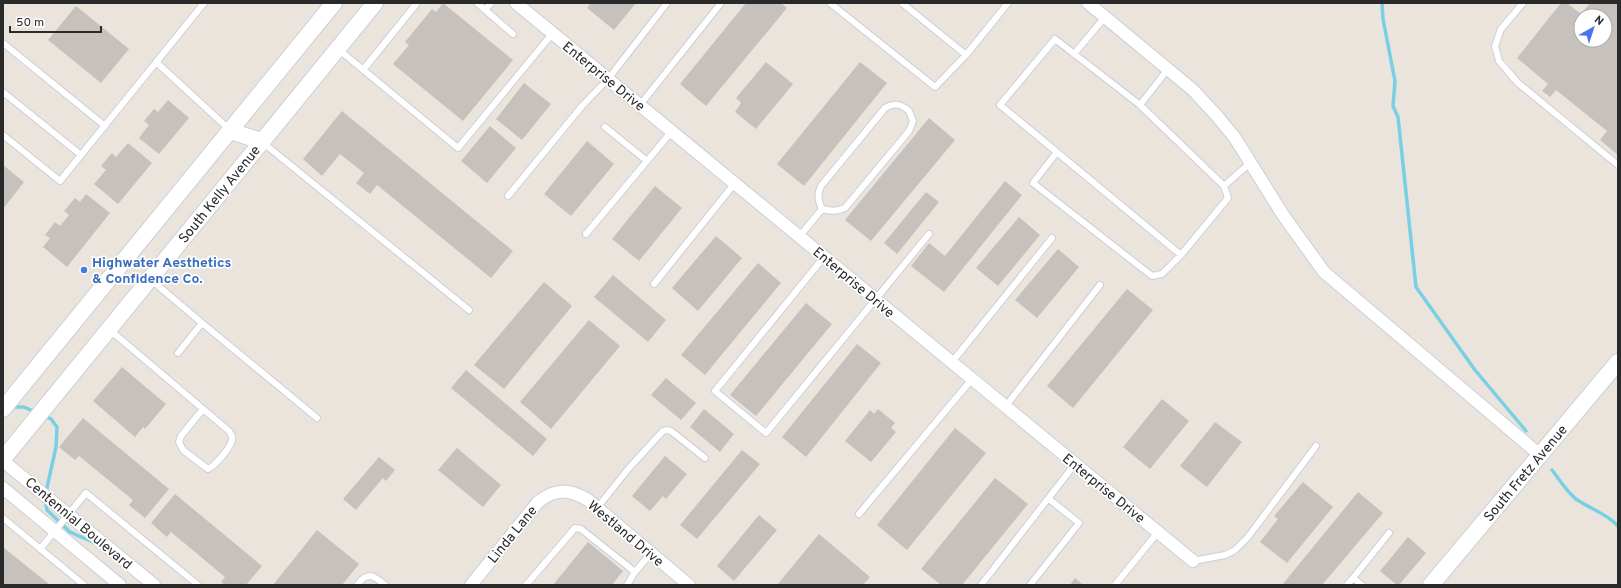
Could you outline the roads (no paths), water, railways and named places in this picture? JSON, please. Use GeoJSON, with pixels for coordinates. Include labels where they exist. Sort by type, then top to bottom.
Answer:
{"type":"FeatureCollection","features":[{"type":"Feature","properties":{"kind":"main road"},"geometry":{"type":"LineString","coordinates":[[3,409],[334,3]]}},
{"type":"Feature","properties":{"kind":"main road","name":"South Kelly Avenue"},"geometry":{"type":"LineString","coordinates":[[3,460],[261,141],[375,3]]}},
{"type":"Feature","properties":{"kind":"main road"},"geometry":{"type":"LineString","coordinates":[[230,131],[261,141]]}},
{"type":"Feature","properties":{"kind":"main road","name":"South Fretz Avenue"},"geometry":{"type":"LineString","coordinates":[[1431,585],[1618,362]]}},
{"type":"Feature","properties":{"kind":"street","name":"Enterprise Drive"},"geometry":{"type":"LineString","coordinates":[[516,3],[1192,561]]}},
{"type":"Feature","properties":{"kind":"street"},"geometry":{"type":"LineString","coordinates":[[1088,3],[1193,90],[1218,116],[1235,138],[1303,244],[1324,272],[1540,455]]}},
{"type":"Feature","properties":{"kind":"street","name":"Centennial Boulevard"},"geometry":{"type":"LineString","coordinates":[[3,460],[154,585]]}},
{"type":"Feature","properties":{"kind":"street","name":"Centennial Boulevard"},"geometry":{"type":"LineString","coordinates":[[3,488],[115,584]]}},
{"type":"Feature","properties":{"kind":"street","name":"Westland Drive"},"geometry":{"type":"LineString","coordinates":[[559,492],[570,492],[579,495],[597,508],[689,585]]}},
{"type":"Feature","properties":{"kind":"street","name":"Linda Lane"},"geometry":{"type":"LineString","coordinates":[[470,585],[538,502],[548,495],[559,492]]}},
{"type":"Feature","properties":{"kind":"lane"},"geometry":{"type":"LineString","coordinates":[[3,134],[60,181],[204,3]]}},
{"type":"Feature","properties":{"kind":"lane"},"geometry":{"type":"LineString","coordinates":[[363,70],[417,3]]}},
{"type":"Feature","properties":{"kind":"lane"},"geometry":{"type":"LineString","coordinates":[[477,3],[514,34]]}},
{"type":"Feature","properties":{"kind":"lane"},"geometry":{"type":"LineString","coordinates":[[485,10],[491,3]]}},
{"type":"Feature","properties":{"kind":"lane"},"geometry":{"type":"LineString","coordinates":[[508,196],[582,106],[608,79],[667,3]]}},
{"type":"Feature","properties":{"kind":"lane"},"geometry":{"type":"LineString","coordinates":[[640,105],[721,3]]}},
{"type":"Feature","properties":{"kind":"lane"},"geometry":{"type":"LineString","coordinates":[[830,3],[935,87],[966,55],[1008,3]]}},
{"type":"Feature","properties":{"kind":"lane"},"geometry":{"type":"LineString","coordinates":[[902,3],[966,55]]}},
{"type":"Feature","properties":{"kind":"lane"},"geometry":{"type":"LineString","coordinates":[[1523,3],[1501,29],[1495,46],[1499,61],[1518,83],[1618,166]]}},
{"type":"Feature","properties":{"kind":"lane"},"geometry":{"type":"LineString","coordinates":[[1074,54],[1105,17]]}},
{"type":"Feature","properties":{"kind":"lane"},"geometry":{"type":"LineString","coordinates":[[338,49],[458,148],[552,34]]}},
{"type":"Feature","properties":{"kind":"lane"},"geometry":{"type":"LineString","coordinates":[[1057,152],[1033,183],[1152,276],[1162,274],[1181,255],[1228,198],[1224,186],[1140,105],[1055,39],[1000,105],[1057,152],[1181,255]]}},
{"type":"Feature","properties":{"kind":"lane"},"geometry":{"type":"LineString","coordinates":[[3,43],[105,126]]}},
{"type":"Feature","properties":{"kind":"lane"},"geometry":{"type":"LineString","coordinates":[[156,62],[230,131]]}},
{"type":"Feature","properties":{"kind":"lane"},"geometry":{"type":"LineString","coordinates":[[1140,105],[1168,69]]}},
{"type":"Feature","properties":{"kind":"lane"},"geometry":{"type":"LineString","coordinates":[[3,92],[81,155]]}},
{"type":"Feature","properties":{"kind":"lane"},"geometry":{"type":"LineString","coordinates":[[891,104],[898,104],[909,111],[913,121],[909,131],[844,208],[838,211],[822,209],[818,201],[818,194],[821,186],[885,108],[891,104]]}},
{"type":"Feature","properties":{"kind":"lane"},"geometry":{"type":"LineString","coordinates":[[606,127],[647,161]]}},
{"type":"Feature","properties":{"kind":"lane"},"geometry":{"type":"LineString","coordinates":[[586,234],[672,131]]}},
{"type":"Feature","properties":{"kind":"lane"},"geometry":{"type":"LineString","coordinates":[[261,141],[469,310]]}},
{"type":"Feature","properties":{"kind":"lane"},"geometry":{"type":"LineString","coordinates":[[1224,186],[1250,163]]}},
{"type":"Feature","properties":{"kind":"lane"},"geometry":{"type":"LineString","coordinates":[[654,284],[735,183]]}},
{"type":"Feature","properties":{"kind":"lane"},"geometry":{"type":"LineString","coordinates":[[799,237],[822,209]]}},
{"type":"Feature","properties":{"kind":"lane"},"geometry":{"type":"LineString","coordinates":[[824,257],[715,391],[766,433],[929,234]]}},
{"type":"Feature","properties":{"kind":"lane"},"geometry":{"type":"LineString","coordinates":[[952,362],[1052,238]]}},
{"type":"Feature","properties":{"kind":"lane"},"geometry":{"type":"LineString","coordinates":[[150,279],[317,418]]}},
{"type":"Feature","properties":{"kind":"lane"},"geometry":{"type":"LineString","coordinates":[[1005,407],[1100,285]]}},
{"type":"Feature","properties":{"kind":"lane"},"geometry":{"type":"LineString","coordinates":[[178,353],[202,323]]}},
{"type":"Feature","properties":{"kind":"lane"},"geometry":{"type":"LineString","coordinates":[[109,330],[203,409],[232,436],[230,445],[216,464],[208,469],[183,450],[179,442],[181,436],[203,409]]}},
{"type":"Feature","properties":{"kind":"lane"},"geometry":{"type":"LineString","coordinates":[[859,514],[972,379]]}},
{"type":"Feature","properties":{"kind":"lane"},"geometry":{"type":"LineString","coordinates":[[597,508],[629,468],[663,431],[672,431],[705,458]]}},
{"type":"Feature","properties":{"kind":"lane"},"geometry":{"type":"LineString","coordinates":[[1192,561],[1225,555],[1235,550],[1248,537],[1316,446]]}},
{"type":"Feature","properties":{"kind":"lane"},"geometry":{"type":"LineString","coordinates":[[980,585],[1075,464]]}},
{"type":"Feature","properties":{"kind":"lane"},"geometry":{"type":"LineString","coordinates":[[40,549],[86,493],[198,585]]}},
{"type":"Feature","properties":{"kind":"lane"},"geometry":{"type":"LineString","coordinates":[[1030,585],[1079,523],[1049,499]]}},
{"type":"Feature","properties":{"kind":"lane"},"geometry":{"type":"LineString","coordinates":[[3,518],[84,585]]}},
{"type":"Feature","properties":{"kind":"lane"},"geometry":{"type":"LineString","coordinates":[[526,585],[574,528],[581,529],[636,572]]}},
{"type":"Feature","properties":{"kind":"lane"},"geometry":{"type":"LineString","coordinates":[[1115,585],[1158,532]]}},
{"type":"Feature","properties":{"kind":"lane"},"geometry":{"type":"LineString","coordinates":[[1347,585],[1389,533]]}},
{"type":"Feature","properties":{"kind":"lane"},"geometry":{"type":"LineString","coordinates":[[627,585],[651,553]]}},
{"type":"Feature","properties":{"kind":"lane"},"geometry":{"type":"LineString","coordinates":[[357,585],[362,579],[368,576],[376,577],[385,585]]}},
{"type":"Feature","properties":{"kind":"lane"},"geometry":{"type":"LineString","coordinates":[[1353,578],[1362,585]]}},
{"type":"Feature","properties":{"kind":"waterway"},"geometry":{"type":"LineString","coordinates":[[1382,3],[1383,19],[1395,81],[1393,106],[1398,117],[1416,287],[1475,370],[1526,431]]}},
{"type":"Feature","properties":{"kind":"waterway"},"geometry":{"type":"LineString","coordinates":[[10,407],[24,407],[35,412]]}},
{"type":"Feature","properties":{"kind":"waterway"},"geometry":{"type":"LineString","coordinates":[[45,416],[51,419],[57,427],[56,447],[46,492]]}},
{"type":"Feature","properties":{"kind":"waterway"},"geometry":{"type":"LineString","coordinates":[[1552,470],[1566,489],[1576,499],[1603,514],[1618,526]]}},
{"type":"Feature","properties":{"kind":"waterway"},"geometry":{"type":"LineString","coordinates":[[45,500],[47,510],[70,532],[97,544]]}},
{"type":"Feature","properties":{"kind":"place","name":"Highwater Aesthetics & Confidence Co."},"geometry":{"type":"Point","coordinates":[84,270]}}]}
